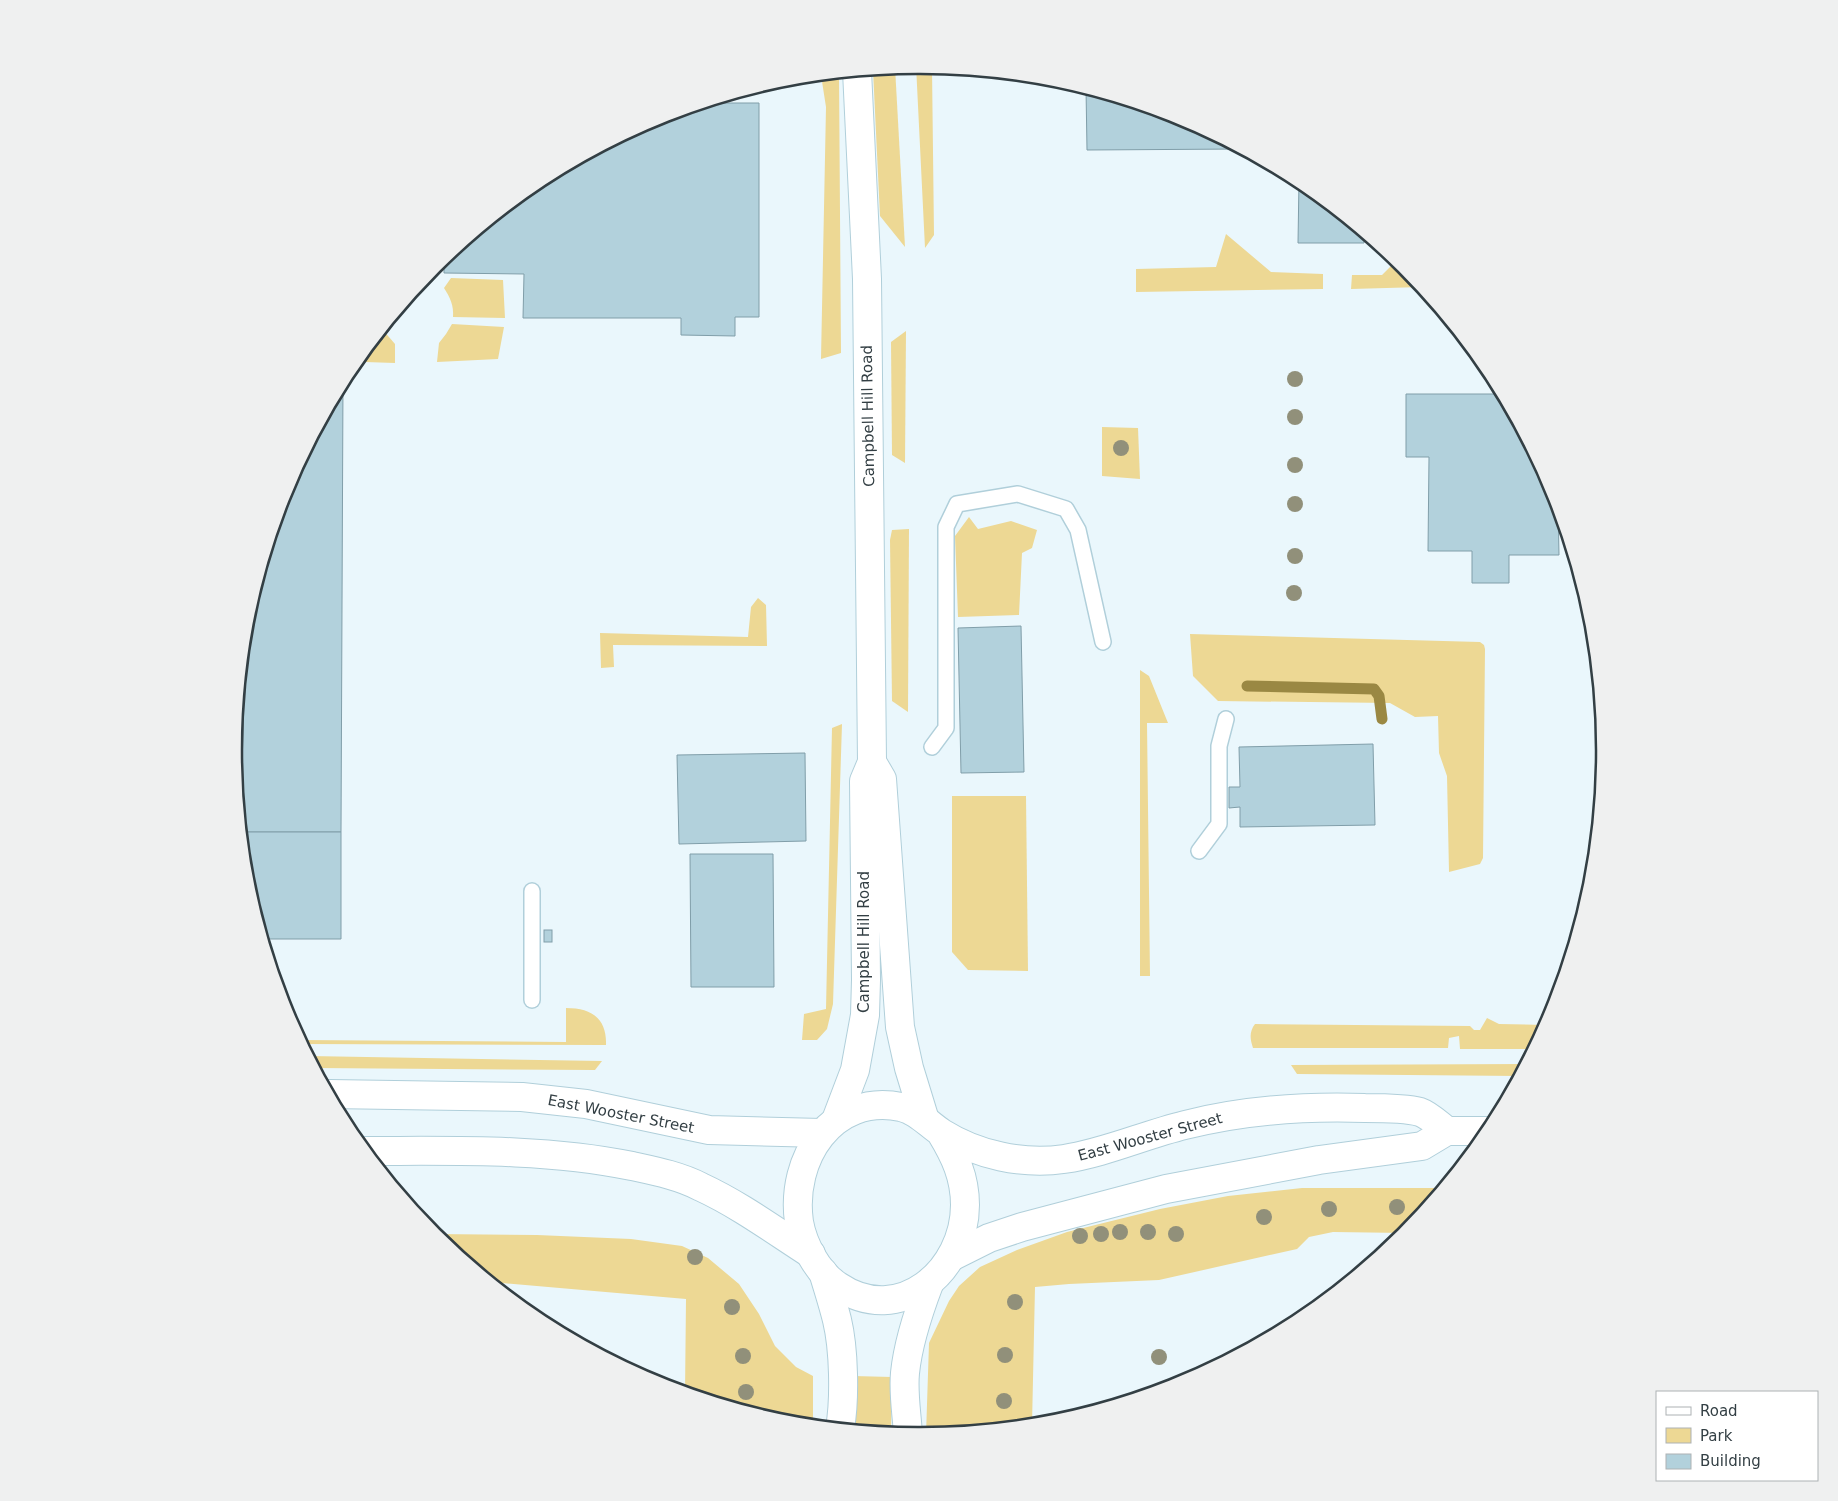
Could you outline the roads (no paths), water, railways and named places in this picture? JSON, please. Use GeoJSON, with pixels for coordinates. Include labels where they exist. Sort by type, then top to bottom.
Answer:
{"type":"FeatureCollection","features":[{"type":"Feature","properties":{"kind":"main road","name":"Campbell Hill Road"},"geometry":{"type":"LineString","coordinates":[[829,1127],[854,1070],[865,1015],[864,781],[872,762],[867,279],[857,77]]}},
{"type":"Feature","properties":{"kind":"main road","name":"Campbell Hill Road"},"geometry":{"type":"LineString","coordinates":[[872,762],[882,779],[900,1027],[908,1068],[932,1125]]}},
{"type":"Feature","properties":{"kind":"main road","name":"East Wooster Street"},"geometry":{"type":"LineString","coordinates":[[336,1094],[522,1097],[586,1104],[709,1130],[829,1127],[860,1108],[880,1105],[904,1107],[965,1145],[1016,1160],[1038,1161],[1086,1156],[1186,1124],[1274,1110],[1318,1107],[1378,1108],[1422,1112],[1447,1131]]}},
{"type":"Feature","properties":{"kind":"main road"},"geometry":{"type":"LineString","coordinates":[[374,1151],[518,1152],[565,1155],[602,1160],[659,1172],[700,1186],[745,1211],[817,1263],[836,1285],[851,1294],[874,1300],[903,1298],[929,1284],[940,1274],[951,1257],[963,1223],[964,1188],[956,1158],[932,1125]]}},
{"type":"Feature","properties":{"kind":"main road"},"geometry":{"type":"LineString","coordinates":[[829,1127],[808,1157],[800,1186],[799,1222],[803,1238],[817,1263],[838,1322],[842,1370],[841,1422]]}},
{"type":"Feature","properties":{"kind":"main road"},"geometry":{"type":"LineString","coordinates":[[951,1257],[989,1238],[1022,1227],[1166,1189],[1320,1160],[1422,1146],[1447,1131],[1478,1131]]}},
{"type":"Feature","properties":{"kind":"main road"},"geometry":{"type":"LineString","coordinates":[[907,1427],[904,1390],[905,1373],[914,1323],[929,1284]]}},
{"type":"Feature","properties":{"kind":"lane"},"geometry":{"type":"LineString","coordinates":[[932,747],[946,728],[946,527],[957,504],[1018,494],[1066,509],[1078,530],[1103,642]]}},
{"type":"Feature","properties":{"kind":"lane"},"geometry":{"type":"LineString","coordinates":[[1200,851],[1219,824],[1219,746],[1226,719]]}},
{"type":"Feature","properties":{"kind":"lane"},"geometry":{"type":"LineString","coordinates":[[532,891],[532,1000]]}},
{"type":"Feature","properties":{"kind":"waterway"},"geometry":{"type":"LineString","coordinates":[[1247,686],[1374,689],[1379,696],[1382,719]]}}]}
